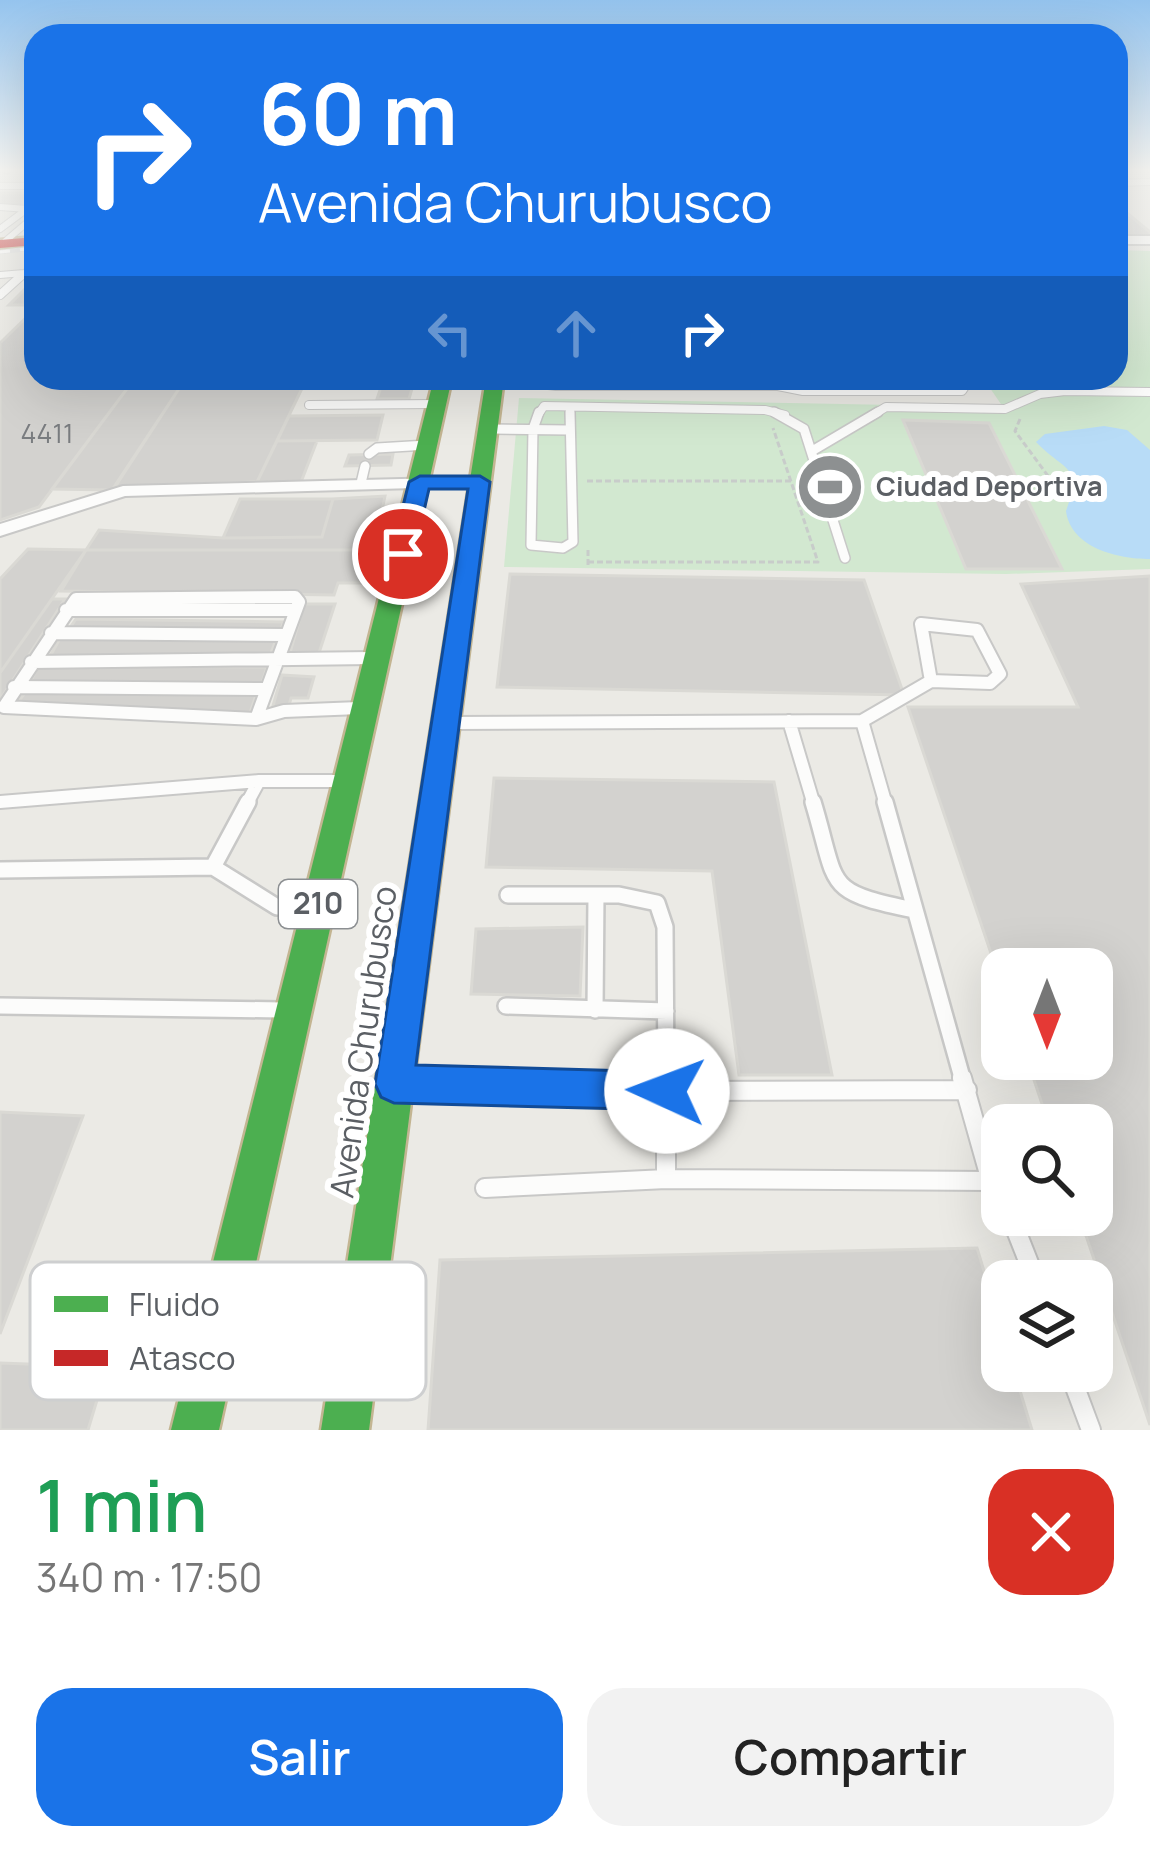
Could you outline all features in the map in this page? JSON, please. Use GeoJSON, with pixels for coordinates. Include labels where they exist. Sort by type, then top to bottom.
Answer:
{"type":"FeatureCollection","features":[{"type":"Feature","properties":{"kind":"highway"},"geometry":{"type":"LineString","coordinates":[[1,243],[24,264]]}},
{"type":"Feature","properties":{"kind":"highway","name":"Avenida Churubusco"},"geometry":{"type":"LineString","coordinates":[[369,1262],[493,390]]}},
{"type":"Feature","properties":{"kind":"highway","name":"Avenida Churubusco"},"geometry":{"type":"LineString","coordinates":[[234,1262],[440,391]]}},
{"type":"Feature","properties":{"kind":"highway","name":"Avenida Churubusco"},"geometry":{"type":"LineString","coordinates":[[195,1430],[202,1400]]}},
{"type":"Feature","properties":{"kind":"highway","name":"Avenida Churubusco"},"geometry":{"type":"LineString","coordinates":[[345,1430],[349,1400]]}},
{"type":"Feature","properties":{"kind":"street"},"geometry":{"type":"LineString","coordinates":[[0,530],[123,491],[365,468],[420,482],[480,482]]}},
{"type":"Feature","properties":{"kind":"lane"},"geometry":{"type":"LineString","coordinates":[[0,295],[24,270]]}},
{"type":"Feature","properties":{"kind":"lane"},"geometry":{"type":"LineString","coordinates":[[795,390],[960,390]]}},
{"type":"Feature","properties":{"kind":"lane"},"geometry":{"type":"LineString","coordinates":[[309,405],[440,391]]}},
{"type":"Feature","properties":{"kind":"lane"},"geometry":{"type":"LineString","coordinates":[[812,451],[886,407],[1005,409],[1040,394],[1065,391],[1150,392]]}},
{"type":"Feature","properties":{"kind":"lane"},"geometry":{"type":"LineString","coordinates":[[570,407],[573,542],[563,548],[535,547],[528,538],[533,429],[540,408],[570,407],[765,410],[797,421],[812,451],[845,558]]}},
{"type":"Feature","properties":{"kind":"lane"},"geometry":{"type":"LineString","coordinates":[[488,429],[568,430]]}},
{"type":"Feature","properties":{"kind":"lane"},"geometry":{"type":"LineString","coordinates":[[365,468],[376,448],[428,445]]}},
{"type":"Feature","properties":{"kind":"lane"},"geometry":{"type":"LineString","coordinates":[[256,719],[299,602],[295,597],[85,596],[66,610],[4,706],[256,719],[284,711],[365,708]]}},
{"type":"Feature","properties":{"kind":"lane"},"geometry":{"type":"LineString","coordinates":[[446,723],[862,721],[931,681],[990,683],[1000,674],[977,630],[921,624],[931,681]]}},
{"type":"Feature","properties":{"kind":"lane"},"geometry":{"type":"LineString","coordinates":[[51,633],[286,635]]}},
{"type":"Feature","properties":{"kind":"lane"},"geometry":{"type":"LineString","coordinates":[[31,662],[378,658]]}},
{"type":"Feature","properties":{"kind":"lane"},"geometry":{"type":"LineString","coordinates":[[14,687],[267,689]]}},
{"type":"Feature","properties":{"kind":"lane"},"geometry":{"type":"LineString","coordinates":[[789,721],[838,886],[855,898],[914,910]]}},
{"type":"Feature","properties":{"kind":"lane"},"geometry":{"type":"LineString","coordinates":[[862,721],[981,1143]]}},
{"type":"Feature","properties":{"kind":"lane"},"geometry":{"type":"LineString","coordinates":[[0,802],[259,781],[347,782]]}},
{"type":"Feature","properties":{"kind":"lane"},"geometry":{"type":"LineString","coordinates":[[213,867],[259,781]]}},
{"type":"Feature","properties":{"kind":"lane"},"geometry":{"type":"LineString","coordinates":[[0,870],[213,867],[278,907],[317,907]]}},
{"type":"Feature","properties":{"kind":"lane"},"geometry":{"type":"LineString","coordinates":[[508,895],[643,897],[657,903],[664,927],[666,1179]]}},
{"type":"Feature","properties":{"kind":"lane"},"geometry":{"type":"LineString","coordinates":[[595,1010],[596,895]]}},
{"type":"Feature","properties":{"kind":"lane"},"geometry":{"type":"LineString","coordinates":[[0,1006],[293,1010]]}},
{"type":"Feature","properties":{"kind":"lane"},"geometry":{"type":"LineString","coordinates":[[506,1006],[666,1011]]}},
{"type":"Feature","properties":{"kind":"lane"},"geometry":{"type":"LineString","coordinates":[[394,1084],[667,1091],[967,1090]]}},
{"type":"Feature","properties":{"kind":"lane"},"geometry":{"type":"LineString","coordinates":[[484,1188],[666,1179],[981,1181]]}},
{"type":"Feature","properties":{"kind":"lane"},"geometry":{"type":"LineString","coordinates":[[1077,1392],[1091,1430]]}},
{"type":"Feature","properties":{"kind":"path"},"geometry":{"type":"LineString","coordinates":[[1021,415],[1015,430],[1062,495]]}},
{"type":"Feature","properties":{"kind":"path"},"geometry":{"type":"LineString","coordinates":[[588,542],[588,565],[818,562],[770,416]]}},
{"type":"Feature","properties":{"kind":"path"},"geometry":{"type":"LineString","coordinates":[[587,482],[791,481]]}},
{"type":"Feature","properties":{"kind":"green space","name":"Ciudad Deportiva"},"geometry":{"type":"Polygon","coordinates":[[[1128,250],[1150,251],[1150,569],[1006,574],[504,567],[519,398],[1003,407],[991,390],[1128,390],[1128,250]]]}},
{"type":"Feature","properties":{"kind":"water"},"geometry":{"type":"Polygon","coordinates":[[[1104,426],[1127,430],[1150,450],[1150,559],[1111,554],[1077,534],[1066,511],[1073,485],[1069,470],[1036,442],[1045,434],[1104,426]]]}},
{"type":"Feature","properties":{"kind":"building"},"geometry":{"type":"Polygon","coordinates":[[[24,290],[24,305],[9,305],[24,290]]]}},
{"type":"Feature","properties":{"kind":"building"},"geometry":{"type":"Polygon","coordinates":[[[24,320],[24,390],[126,390],[39,507],[0,520],[0,343],[24,320]]]}},
{"type":"Feature","properties":{"kind":"building"},"geometry":{"type":"Polygon","coordinates":[[[126,390],[178,390],[112,490],[52,489],[126,390]]]}},
{"type":"Feature","properties":{"kind":"building"},"geometry":{"type":"Polygon","coordinates":[[[178,390],[301,390],[257,482],[115,487],[178,390]]]}},
{"type":"Feature","properties":{"kind":"building"},"geometry":{"type":"Polygon","coordinates":[[[380,390],[412,390],[409,399],[377,399],[380,390]]]}},
{"type":"Feature","properties":{"kind":"building"},"geometry":{"type":"Polygon","coordinates":[[[383,415],[377,440],[277,441],[289,416],[383,415]]]}},
{"type":"Feature","properties":{"kind":"building"},"geometry":{"type":"Polygon","coordinates":[[[903,420],[989,423],[1062,569],[966,569],[903,420]]]}},
{"type":"Feature","properties":{"kind":"building"},"geometry":{"type":"Polygon","coordinates":[[[277,441],[317,441],[301,482],[257,482],[277,441]]]}},
{"type":"Feature","properties":{"kind":"building"},"geometry":{"type":"Polygon","coordinates":[[[393,454],[391,465],[345,466],[349,455],[393,454]]]}},
{"type":"Feature","properties":{"kind":"building"},"geometry":{"type":"Polygon","coordinates":[[[385,496],[374,550],[86,550],[99,530],[223,538],[322,537],[333,499],[385,496]]]}},
{"type":"Feature","properties":{"kind":"building"},"geometry":{"type":"Polygon","coordinates":[[[240,499],[333,499],[322,537],[223,538],[240,499]]]}},
{"type":"Feature","properties":{"kind":"building"},"geometry":{"type":"Polygon","coordinates":[[[28,549],[86,550],[0,673],[0,579],[28,549]]]}},
{"type":"Feature","properties":{"kind":"building"},"geometry":{"type":"Polygon","coordinates":[[[86,550],[374,550],[365,583],[338,583],[334,595],[61,591],[86,550]]]}},
{"type":"Feature","properties":{"kind":"building"},"geometry":{"type":"Polygon","coordinates":[[[510,574],[864,580],[904,695],[497,687],[510,574]]]}},
{"type":"Feature","properties":{"kind":"building"},"geometry":{"type":"Polygon","coordinates":[[[1150,576],[1150,1425],[1113,1316],[1113,1260],[1094,1260],[1086,1236],[1113,1236],[1113,1104],[1042,1104],[1034,1080],[1113,1080],[1113,948],[989,948],[908,707],[1078,707],[1021,584],[1150,576]]]}},
{"type":"Feature","properties":{"kind":"building"},"geometry":{"type":"Polygon","coordinates":[[[52,599],[65,599],[0,700],[0,673],[52,599]]]}},
{"type":"Feature","properties":{"kind":"building"},"geometry":{"type":"Polygon","coordinates":[[[304,604],[335,604],[318,656],[289,656],[304,604]]]}},
{"type":"Feature","properties":{"kind":"building"},"geometry":{"type":"Polygon","coordinates":[[[76,619],[283,622],[281,632],[67,632],[76,619]]]}},
{"type":"Feature","properties":{"kind":"building"},"geometry":{"type":"Polygon","coordinates":[[[62,635],[277,637],[269,658],[49,658],[62,635]]]}},
{"type":"Feature","properties":{"kind":"building"},"geometry":{"type":"Polygon","coordinates":[[[39,665],[267,667],[262,683],[30,682],[39,665]]]}},
{"type":"Feature","properties":{"kind":"building"},"geometry":{"type":"Polygon","coordinates":[[[282,675],[314,677],[308,698],[291,698],[288,709],[272,709],[282,675]]]}},
{"type":"Feature","properties":{"kind":"building"},"geometry":{"type":"Polygon","coordinates":[[[25,693],[256,695],[250,713],[17,703],[25,693]]]}},
{"type":"Feature","properties":{"kind":"building"},"geometry":{"type":"Polygon","coordinates":[[[494,778],[774,782],[832,1075],[739,1075],[712,871],[486,867],[494,778]]]}},
{"type":"Feature","properties":{"kind":"building"},"geometry":{"type":"Polygon","coordinates":[[[583,927],[580,996],[471,994],[476,929],[583,927]]]}},
{"type":"Feature","properties":{"kind":"building"},"geometry":{"type":"Polygon","coordinates":[[[0,1112],[83,1116],[0,1334],[0,1112]]]}},
{"type":"Feature","properties":{"kind":"building"},"geometry":{"type":"Polygon","coordinates":[[[977,1248],[981,1261],[981,1392],[1020,1392],[1032,1430],[428,1430],[440,1260],[977,1248]]]}},
{"type":"Feature","properties":{"kind":"building"},"geometry":{"type":"Polygon","coordinates":[[[0,1363],[30,1364],[30,1400],[97,1400],[88,1430],[0,1430],[0,1363]]]}},
{"type":"Feature","properties":{"kind":"railway"},"geometry":{"type":"LineString","coordinates":[[0,252],[24,249]]}},
{"type":"Feature","properties":{"kind":"traffic: fast"},"geometry":{"type":"LineString","coordinates":[[235,1262],[440,390]]}},
{"type":"Feature","properties":{"kind":"traffic: fast"},"geometry":{"type":"LineString","coordinates":[[369,1262],[493,390]]}},
{"type":"Feature","properties":{"kind":"traffic: fast"},"geometry":{"type":"LineString","coordinates":[[195,1430],[202,1400]]}},
{"type":"Feature","properties":{"kind":"traffic: fast"},"geometry":{"type":"LineString","coordinates":[[345,1430],[349,1400]]}},
{"type":"Feature","properties":{"kind":"traffic: jam"},"geometry":{"type":"LineString","coordinates":[[0,244],[24,242]]}},
{"type":"Feature","properties":{"kind":"place","name":"Ciudad Deportiva"},"geometry":{"type":"Point","coordinates":[830,487]}},
{"type":"Feature","properties":{"kind":"route"},"geometry":{"type":"LineString","coordinates":[[403,554],[420,482],[480,482],[394,1084],[667,1091]]}}]}
